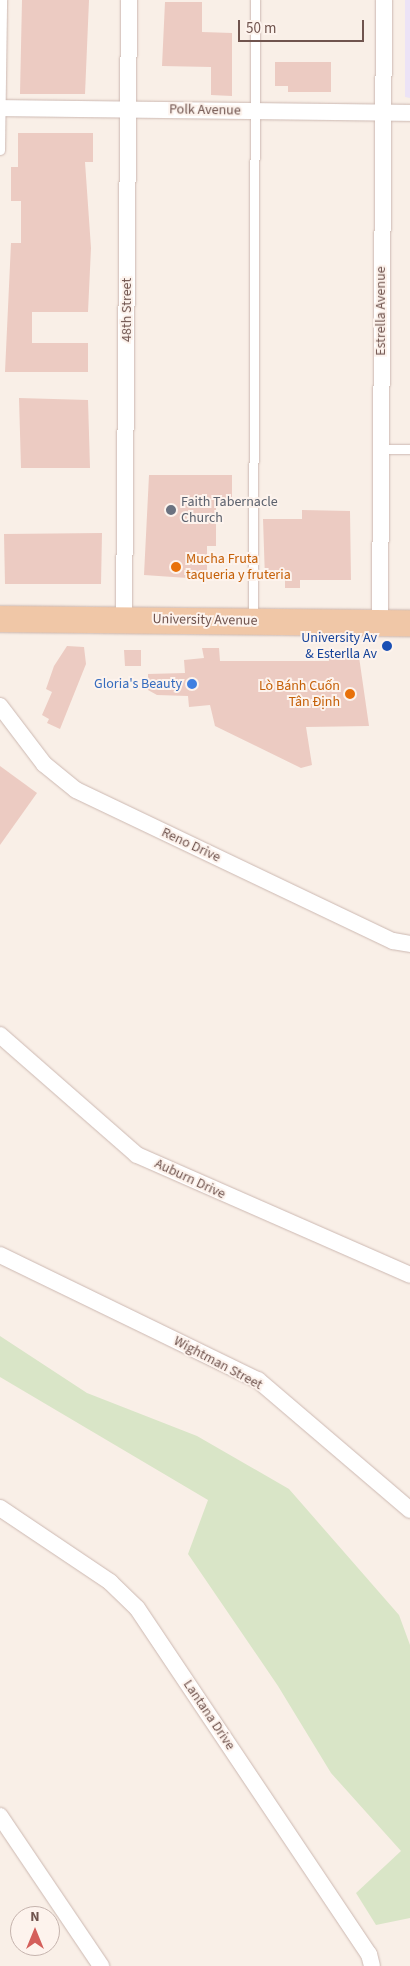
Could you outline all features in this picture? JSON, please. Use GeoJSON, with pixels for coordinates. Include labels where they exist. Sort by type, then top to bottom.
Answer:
{"type":"FeatureCollection","features":[{"type":"Feature","properties":{"kind":"main road","name":"University Avenue"},"geometry":{"type":"LineString","coordinates":[[0,619],[380,622],[409,628]]}},
{"type":"Feature","properties":{"kind":"street","name":"48th Street"},"geometry":{"type":"LineString","coordinates":[[124,620],[129,0]]}},
{"type":"Feature","properties":{"kind":"street","name":"Estrella Avenue"},"geometry":{"type":"LineString","coordinates":[[380,622],[384,0]]}},
{"type":"Feature","properties":{"kind":"street","name":"Polk Avenue"},"geometry":{"type":"LineString","coordinates":[[0,108],[410,113]]}},
{"type":"Feature","properties":{"kind":"street","name":"Reno Drive"},"geometry":{"type":"LineString","coordinates":[[0,706],[44,764],[76,790],[393,941],[410,944]]}},
{"type":"Feature","properties":{"kind":"street","name":"Auburn Drive"},"geometry":{"type":"LineString","coordinates":[[0,1035],[137,1155],[410,1275]]}},
{"type":"Feature","properties":{"kind":"street","name":"Wightman Street"},"geometry":{"type":"LineString","coordinates":[[0,1255],[258,1380],[410,1510]]}},
{"type":"Feature","properties":{"kind":"street","name":"Lantana Drive"},"geometry":{"type":"LineString","coordinates":[[0,1508],[110,1582],[137,1608],[369,1954],[372,1966]]}},
{"type":"Feature","properties":{"kind":"street"},"geometry":{"type":"LineString","coordinates":[[0,1816],[101,1966]]}},
{"type":"Feature","properties":{"kind":"lane"},"geometry":{"type":"LineString","coordinates":[[0,150],[2,0]]}},
{"type":"Feature","properties":{"kind":"lane"},"geometry":{"type":"LineString","coordinates":[[253,621],[255,0]]}},
{"type":"Feature","properties":{"kind":"lane"},"geometry":{"type":"LineString","coordinates":[[380,449],[410,450]]}},
{"type":"Feature","properties":{"kind":"shaded area"},"geometry":{"type":"Polygon","coordinates":[[[405,0],[410,0],[410,98],[405,97],[405,0]]]}},
{"type":"Feature","properties":{"kind":"green space"},"geometry":{"type":"Polygon","coordinates":[[[0,1336],[87,1393],[197,1436],[289,1489],[399,1615],[410,1645],[410,1918],[376,1925],[356,1893],[401,1851],[331,1773],[278,1686],[188,1554],[208,1500],[0,1377],[0,1336]]]}},
{"type":"Feature","properties":{"kind":"building"},"geometry":{"type":"Polygon","coordinates":[[[22,0],[89,0],[85,94],[20,94],[22,0]]]}},
{"type":"Feature","properties":{"kind":"building"},"geometry":{"type":"Polygon","coordinates":[[[165,2],[202,2],[202,32],[232,33],[232,96],[211,95],[211,67],[162,66],[165,2]]]}},
{"type":"Feature","properties":{"kind":"building"},"geometry":{"type":"Polygon","coordinates":[[[275,62],[331,62],[331,92],[288,92],[288,86],[275,86],[275,62]]]}},
{"type":"Feature","properties":{"kind":"building"},"geometry":{"type":"Polygon","coordinates":[[[18,133],[93,133],[93,162],[85,162],[91,248],[88,312],[32,312],[32,343],[88,343],[88,372],[5,372],[11,243],[21,243],[21,201],[11,201],[11,167],[18,167],[18,133]]]}},
{"type":"Feature","properties":{"kind":"building"},"geometry":{"type":"Polygon","coordinates":[[[19,398],[88,400],[90,468],[21,468],[19,398]]]}},
{"type":"Feature","properties":{"kind":"building","name":"Faith Tabernacle Church"},"geometry":{"type":"Polygon","coordinates":[[[149,475],[232,475],[232,505],[216,505],[216,546],[207,546],[207,572],[202,572],[202,579],[144,575],[149,475]]]}},
{"type":"Feature","properties":{"kind":"building"},"geometry":{"type":"Polygon","coordinates":[[[302,510],[350,511],[351,580],[300,580],[300,588],[285,588],[285,579],[265,579],[263,519],[302,519],[302,510]]]}},
{"type":"Feature","properties":{"kind":"building"},"geometry":{"type":"Polygon","coordinates":[[[102,533],[101,584],[5,584],[4,534],[102,533]]]}},
{"type":"Feature","properties":{"kind":"building"},"geometry":{"type":"Polygon","coordinates":[[[67,646],[84,647],[86,664],[60,729],[47,723],[49,719],[42,715],[52,692],[46,689],[54,666],[67,646]]]}},
{"type":"Feature","properties":{"kind":"building"},"geometry":{"type":"Polygon","coordinates":[[[202,648],[219,648],[220,661],[329,661],[328,654],[358,650],[369,726],[306,727],[312,765],[301,768],[215,726],[210,705],[189,707],[188,696],[157,695],[148,690],[148,674],[185,673],[184,660],[204,658],[202,648]]]}},
{"type":"Feature","properties":{"kind":"building"},"geometry":{"type":"Polygon","coordinates":[[[124,650],[141,650],[141,666],[125,666],[124,650]]]}},
{"type":"Feature","properties":{"kind":"building"},"geometry":{"type":"Polygon","coordinates":[[[0,766],[37,793],[0,845],[0,766]]]}},
{"type":"Feature","properties":{"kind":"place","name":"Faith Tabernacle Church"},"geometry":{"type":"Point","coordinates":[171,510]}},
{"type":"Feature","properties":{"kind":"place","name":"Mucha Fruta taqueria y fruteria"},"geometry":{"type":"Point","coordinates":[176,567]}},
{"type":"Feature","properties":{"kind":"place","name":"University Av & Esterlla Av"},"geometry":{"type":"Point","coordinates":[387,646]}},
{"type":"Feature","properties":{"kind":"place","name":"Gloria's Beauty"},"geometry":{"type":"Point","coordinates":[192,684]}},
{"type":"Feature","properties":{"kind":"place","name":"Lò Bánh Cuốn Tân Định"},"geometry":{"type":"Point","coordinates":[350,694]}}]}
